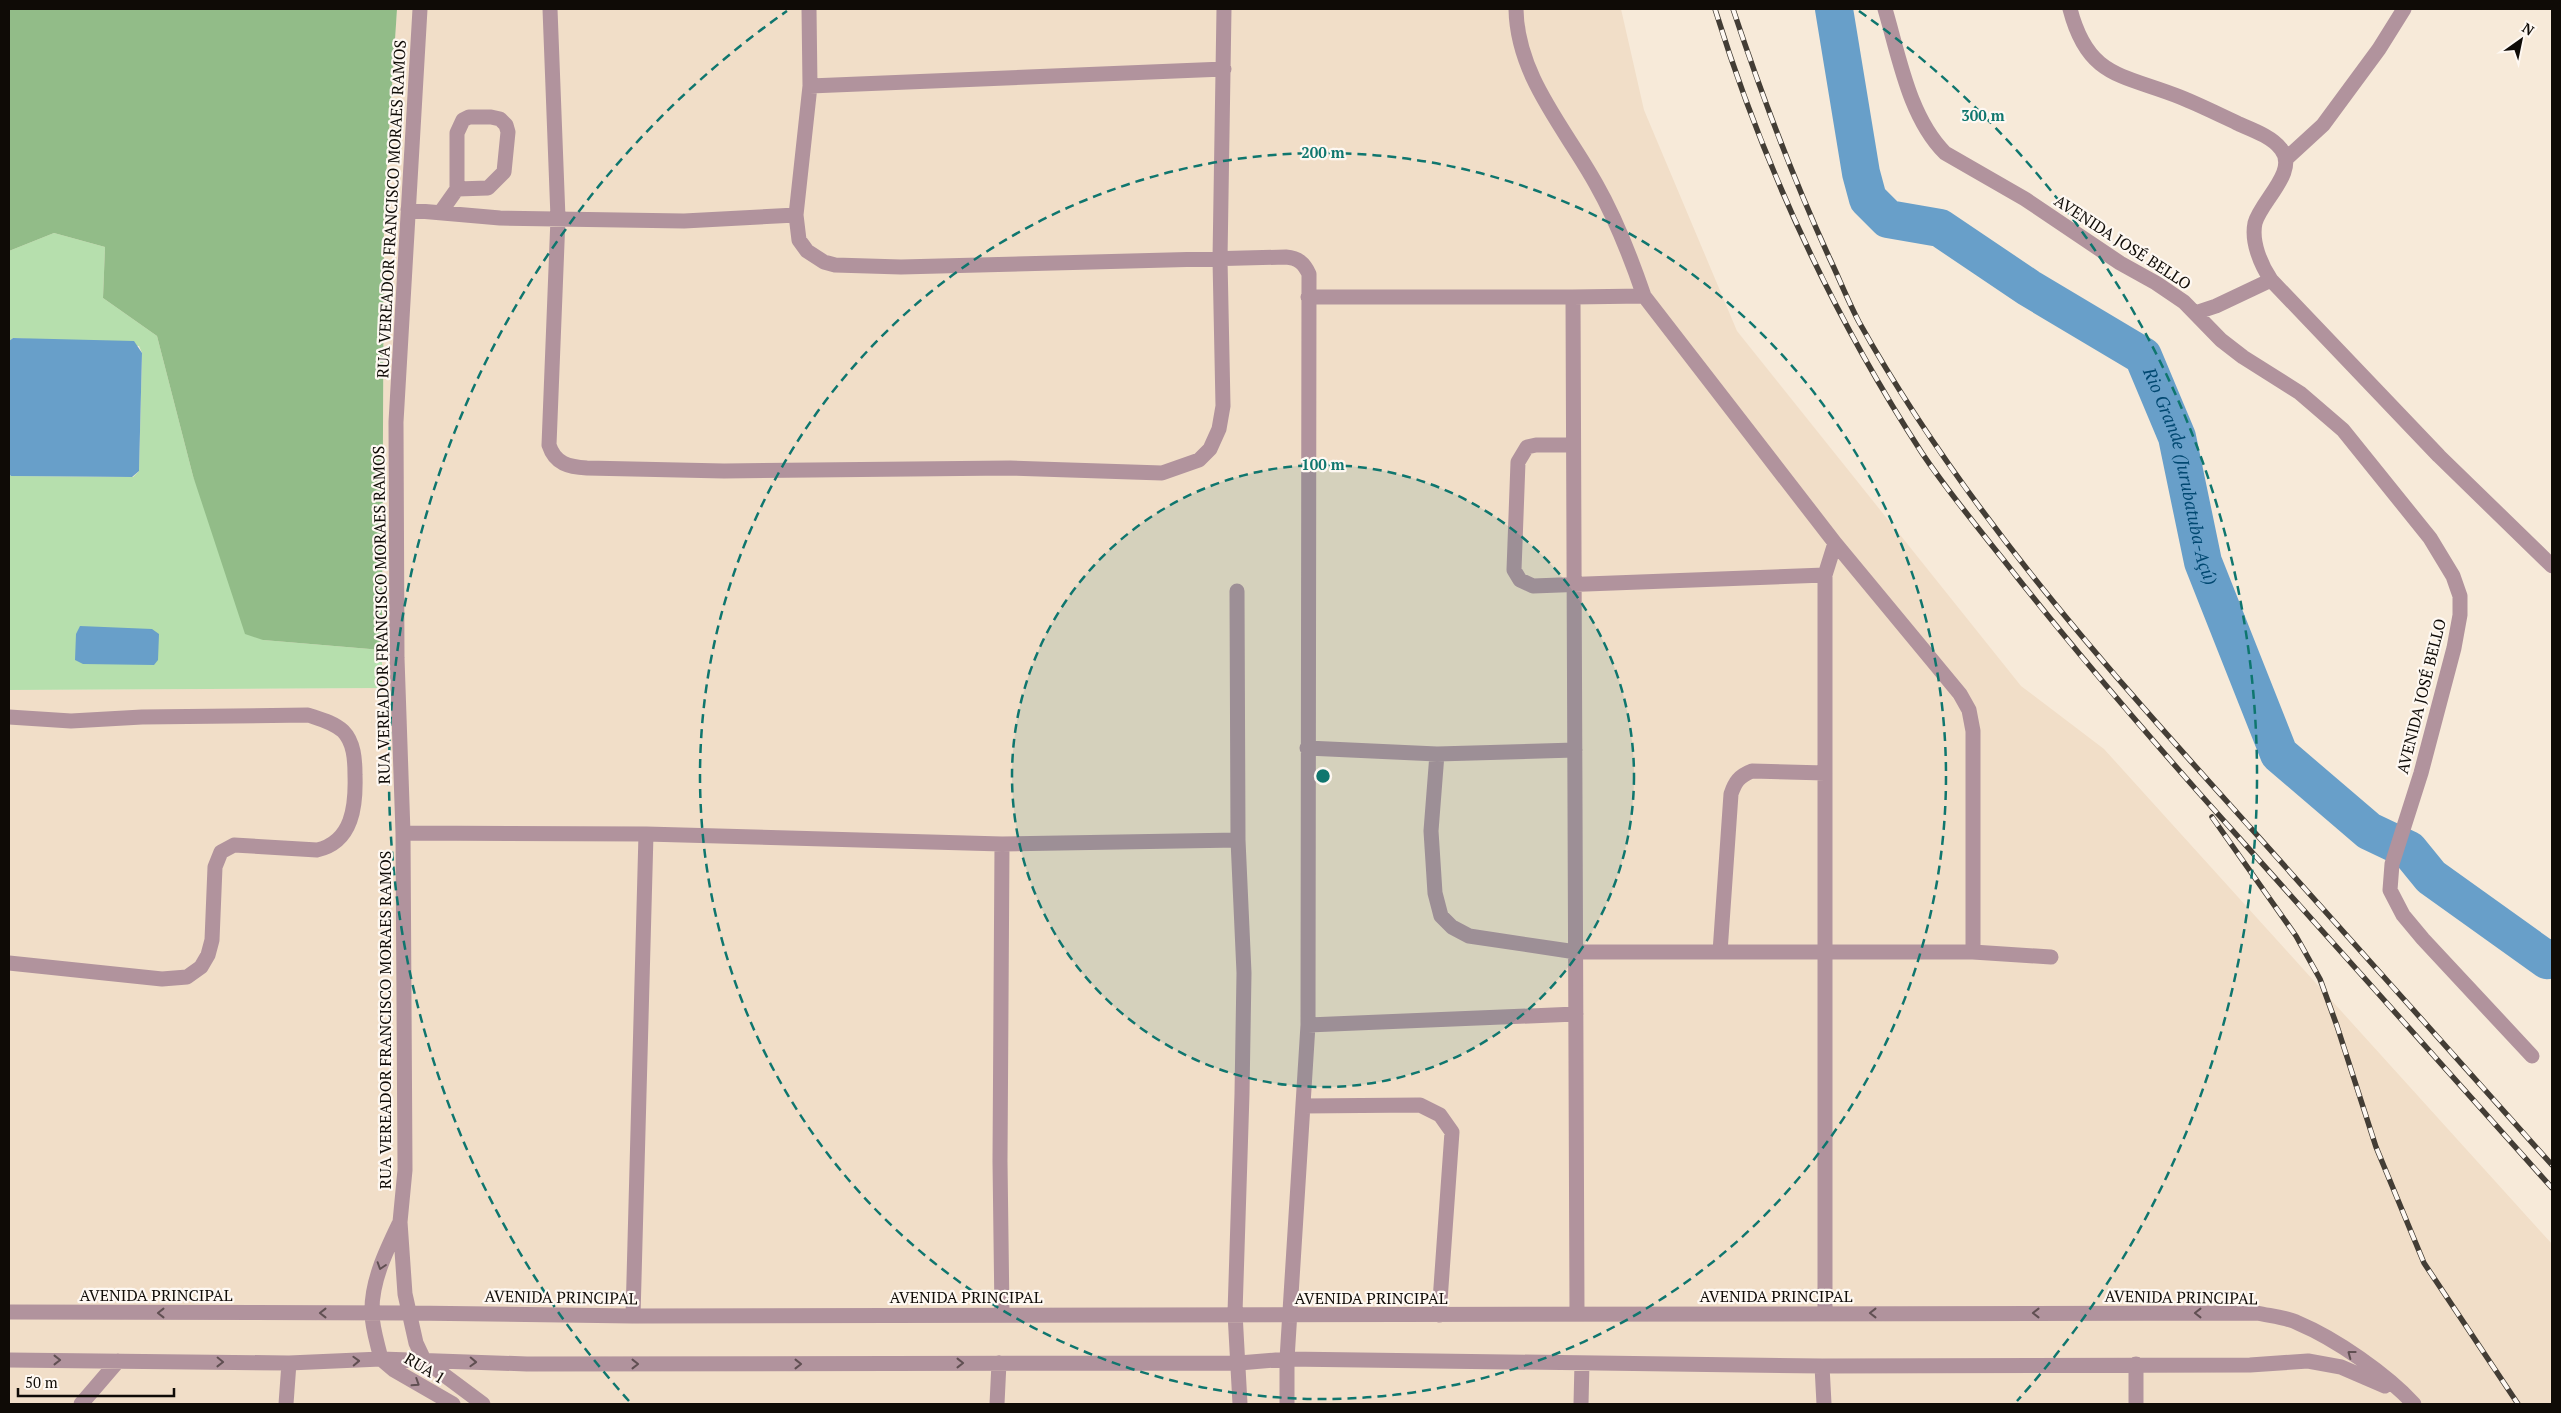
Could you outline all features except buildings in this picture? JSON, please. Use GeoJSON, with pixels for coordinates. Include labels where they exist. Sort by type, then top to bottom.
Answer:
{"type":"FeatureCollection","features":[{"type":"Feature","properties":{"kind":"street","name":"RUA VEREADOR FRANCISCO MORAES RAMOS"},"geometry":{"type":"LineString","coordinates":[[400,1222],[405,1170],[403,834],[397,658],[396,422],[420,9]]}},
{"type":"Feature","properties":{"kind":"street"},"geometry":{"type":"LineString","coordinates":[[550,9],[558,218],[549,445],[552,455],[558,461],[571,467],[587,468],[724,470],[1010,468],[1162,473],[1199,460],[1210,449],[1219,429],[1223,406],[1224,370],[1220,259],[1224,9]]}},
{"type":"Feature","properties":{"kind":"street"},"geometry":{"type":"LineString","coordinates":[[809,9],[810,86],[796,215],[799,240],[807,251],[824,262],[834,265],[901,267],[1295,258],[1302,262],[1309,274],[1308,1025],[1287,1359],[1287,1404]]}},
{"type":"Feature","properties":{"kind":"street"},"geometry":{"type":"LineString","coordinates":[[1516,9],[1518,30],[1530,70],[1542,96],[1596,184],[1631,256],[1644,296],[1835,543],[1960,694],[1969,710],[1973,731],[1973,952]]}},
{"type":"Feature","properties":{"kind":"street","name":"AVENIDA JOSÉ BELLO"},"geometry":{"type":"LineString","coordinates":[[1885,9],[1910,92],[1925,126],[1935,143],[1945,153],[2025,198],[2120,263],[2156,283],[2184,302],[2221,340],[2243,357],[2300,394],[2343,430],[2430,538],[2453,576],[2460,596],[2460,615],[2454,648],[2421,774],[2392,864],[2389,881],[2390,890],[2403,915],[2422,939],[2532,1056]]}},
{"type":"Feature","properties":{"kind":"street"},"geometry":{"type":"LineString","coordinates":[[2070,9],[2083,45],[2093,58],[2113,72],[2180,97],[2254,131],[2282,149],[2286,159],[2283,175],[2268,197],[2255,224],[2258,254],[2271,280],[2439,456],[2552,566]]}},
{"type":"Feature","properties":{"kind":"street"},"geometry":{"type":"LineString","coordinates":[[2286,159],[2323,125],[2404,9]]}},
{"type":"Feature","properties":{"kind":"street"},"geometry":{"type":"LineString","coordinates":[[810,86],[1224,69]]}},
{"type":"Feature","properties":{"kind":"street"},"geometry":{"type":"LineString","coordinates":[[440,213],[457,189],[457,133],[460,125],[469,117],[491,117],[500,120],[508,132],[504,172],[488,188],[457,189]]}},
{"type":"Feature","properties":{"kind":"street"},"geometry":{"type":"LineString","coordinates":[[408,210],[500,218],[684,221],[796,215]]}},
{"type":"Feature","properties":{"kind":"street"},"geometry":{"type":"LineString","coordinates":[[2195,313],[2216,306],[2271,280]]}},
{"type":"Feature","properties":{"kind":"street"},"geometry":{"type":"LineString","coordinates":[[1572,296],[1577,1314]]}},
{"type":"Feature","properties":{"kind":"street"},"geometry":{"type":"LineString","coordinates":[[1308,297],[1644,296]]}},
{"type":"Feature","properties":{"kind":"street"},"geometry":{"type":"LineString","coordinates":[[1573,445],[1536,445],[1527,447],[1518,462],[1514,570],[1520,580],[1533,586],[1826,575]]}},
{"type":"Feature","properties":{"kind":"street"},"geometry":{"type":"LineString","coordinates":[[1825,1314],[1826,575],[1835,543]]}},
{"type":"Feature","properties":{"kind":"street"},"geometry":{"type":"LineString","coordinates":[[1237,591],[1238,840],[1244,973],[1235,1313],[1240,1404]]}},
{"type":"Feature","properties":{"kind":"street"},"geometry":{"type":"LineString","coordinates":[[9,717],[71,721],[142,717],[308,715],[326,720],[342,731],[349,740],[355,757],[356,804],[345,832],[329,847],[317,850],[234,845],[221,852],[215,867],[212,940],[208,955],[200,967],[187,977],[162,979],[9,963]]}},
{"type":"Feature","properties":{"kind":"street"},"geometry":{"type":"LineString","coordinates":[[1307,748],[1437,754],[1575,750]]}},
{"type":"Feature","properties":{"kind":"street"},"geometry":{"type":"LineString","coordinates":[[1437,754],[1431,831],[1433,877],[1441,916],[1452,927],[1468,936],[1576,952],[1973,952],[2051,957]]}},
{"type":"Feature","properties":{"kind":"street"},"geometry":{"type":"LineString","coordinates":[[1720,952],[1730,794],[1734,783],[1741,776],[1752,771],[1825,773]]}},
{"type":"Feature","properties":{"kind":"street"},"geometry":{"type":"LineString","coordinates":[[403,834],[646,834],[1002,844],[1238,840]]}},
{"type":"Feature","properties":{"kind":"street"},"geometry":{"type":"LineString","coordinates":[[634,1316],[646,834]]}},
{"type":"Feature","properties":{"kind":"street"},"geometry":{"type":"LineString","coordinates":[[1002,844],[1000,1161],[1002,1314]]}},
{"type":"Feature","properties":{"kind":"street"},"geometry":{"type":"LineString","coordinates":[[1308,1025],[1576,1014]]}},
{"type":"Feature","properties":{"kind":"street"},"geometry":{"type":"LineString","coordinates":[[1303,1106],[1420,1105],[1440,1115],[1452,1132],[1439,1315]]}},
{"type":"Feature","properties":{"kind":"street"},"geometry":{"type":"LineString","coordinates":[[400,1222],[405,1294],[416,1343],[424,1360]]}},
{"type":"Feature","properties":{"kind":"street"},"geometry":{"type":"LineString","coordinates":[[381,1360],[372,1313],[376,1284],[387,1250],[400,1222]]}},
{"type":"Feature","properties":{"kind":"street","name":"AVENIDA PRINCIPAL"},"geometry":{"type":"LineString","coordinates":[[9,1312],[410,1312],[634,1316],[1235,1313],[1291,1316],[2257,1313],[2297,1322],[2340,1345],[2409,1399]]}},
{"type":"Feature","properties":{"kind":"street","name":"AVENIDA PRINCIPAL"},"geometry":{"type":"LineString","coordinates":[[292,1362],[424,1360],[526,1364],[999,1363],[1238,1362],[1287,1359],[1822,1366],[2250,1365],[2308,1361],[2341,1367],[2409,1399]]}},
{"type":"Feature","properties":{"kind":"street"},"geometry":{"type":"LineString","coordinates":[[9,1360],[292,1362],[286,1404]]}},
{"type":"Feature","properties":{"kind":"street","name":"RUA 1"},"geometry":{"type":"LineString","coordinates":[[381,1360],[428,1391],[453,1404]]}},
{"type":"Feature","properties":{"kind":"street","name":"RUA 1"},"geometry":{"type":"LineString","coordinates":[[424,1360],[483,1404]]}},
{"type":"Feature","properties":{"kind":"street"},"geometry":{"type":"LineString","coordinates":[[81,1404],[118,1361]]}},
{"type":"Feature","properties":{"kind":"street"},"geometry":{"type":"LineString","coordinates":[[997,1404],[999,1363]]}},
{"type":"Feature","properties":{"kind":"street"},"geometry":{"type":"LineString","coordinates":[[1582,1363],[1582,1404]]}},
{"type":"Feature","properties":{"kind":"street"},"geometry":{"type":"LineString","coordinates":[[2136,1364],[2136,1404]]}},
{"type":"Feature","properties":{"kind":"street"},"geometry":{"type":"LineString","coordinates":[[1822,1366],[1824,1404]]}},
{"type":"Feature","properties":{"kind":"shaded area"},"geometry":{"type":"Polygon","coordinates":[[[397,9],[1621,9],[1644,110],[1737,331],[2021,686],[2104,749],[2552,1244],[2552,1404],[9,1404],[9,690],[382,688],[384,210],[397,9]]]}},
{"type":"Feature","properties":{"kind":"green space"},"geometry":{"type":"Polygon","coordinates":[[[9,9],[397,9],[384,210],[382,650],[263,640],[245,634],[193,476],[157,336],[103,298],[105,247],[54,233],[9,251],[9,9]]]}},
{"type":"Feature","properties":{"kind":"green space"},"geometry":{"type":"Polygon","coordinates":[[[54,233],[105,247],[103,298],[157,336],[193,476],[263,640],[382,650],[382,688],[9,690],[9,474],[11,476],[133,477],[139,471],[142,353],[139,346],[13,338],[9,341],[9,251],[54,233]]]}},
{"type":"Feature","properties":{"kind":"water"},"geometry":{"type":"Polygon","coordinates":[[[13,338],[134,341],[142,353],[139,471],[132,477],[11,476],[9,474],[9,341],[13,338]]]}},
{"type":"Feature","properties":{"kind":"water"},"geometry":{"type":"Polygon","coordinates":[[[80,626],[152,629],[159,634],[158,660],[154,665],[83,664],[75,660],[76,634],[80,626]]]}},
{"type":"Feature","properties":{"kind":"waterway","name":"Rio Grande (Jurubatuba-Açú)"},"geometry":{"type":"LineString","coordinates":[[1834,9],[1861,173],[1868,199],[1888,219],[1940,228],[2029,288],[2143,356],[2177,437],[2203,562],[2279,754],[2369,831],[2409,850],[2431,877],[2547,960],[2552,958]]}},
{"type":"Feature","properties":{"kind":"railway"},"geometry":{"type":"LineString","coordinates":[[1715,9],[1755,124],[1803,238],[1859,348],[1931,466],[2074,648],[2124,707],[2552,1188]]}},
{"type":"Feature","properties":{"kind":"railway"},"geometry":{"type":"LineString","coordinates":[[1733,9],[1790,165],[1815,227],[1851,306],[1898,388],[1940,452],[2031,574],[2079,633],[2180,749],[2552,1165]]}},
{"type":"Feature","properties":{"kind":"railway"},"geometry":{"type":"LineString","coordinates":[[2212,817],[2296,936],[2320,979],[2376,1147],[2424,1263],[2518,1404]]}}]}
